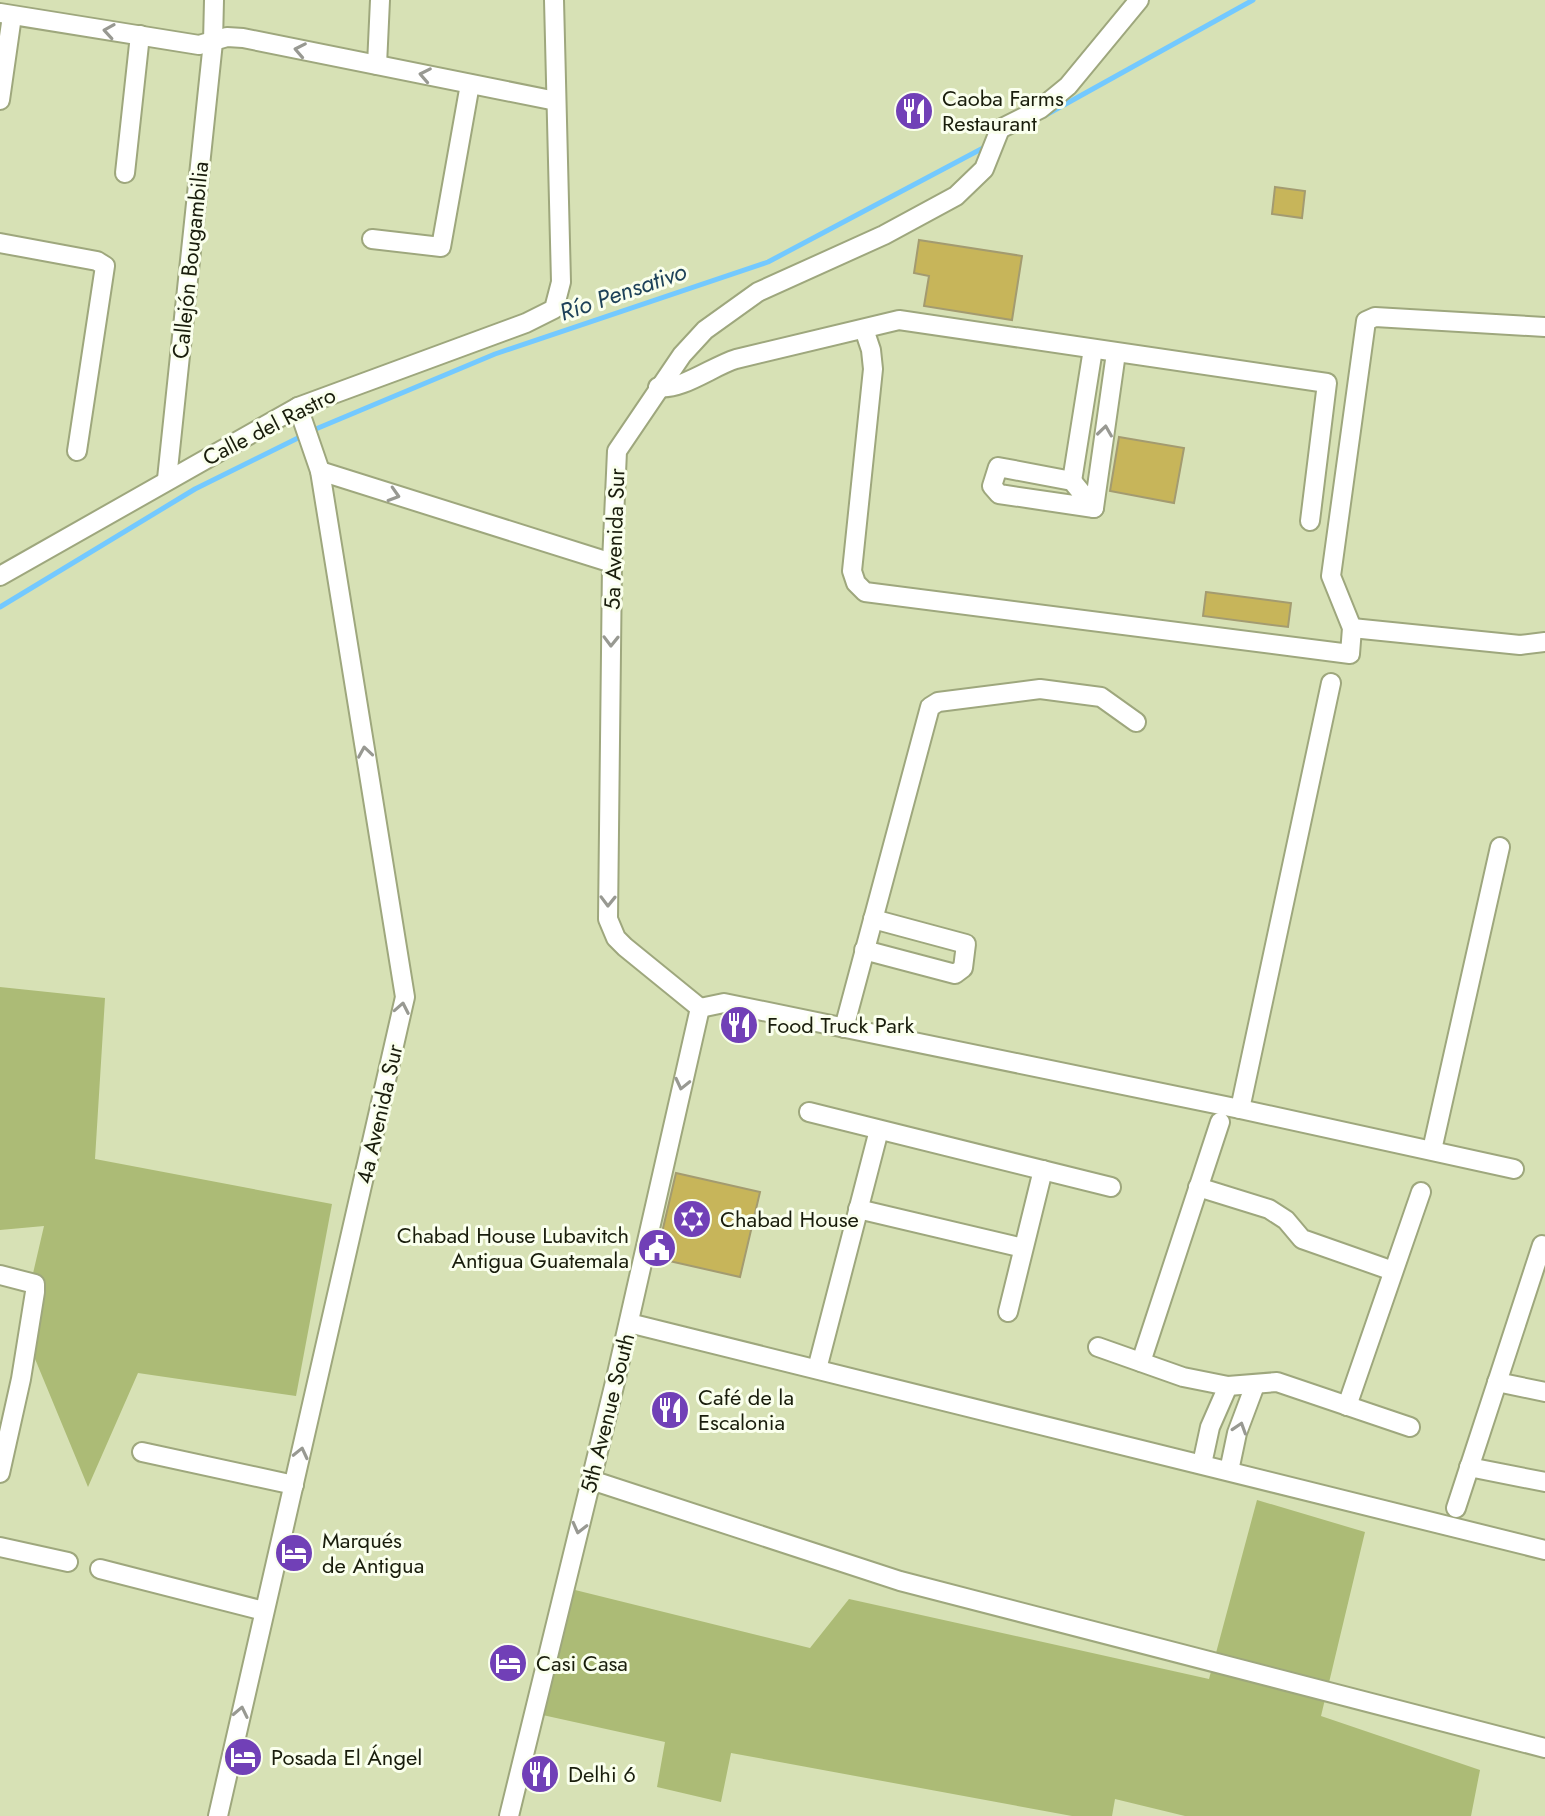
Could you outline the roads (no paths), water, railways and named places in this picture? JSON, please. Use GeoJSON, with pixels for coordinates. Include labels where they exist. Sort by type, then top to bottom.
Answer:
{"type":"FeatureCollection","features":[{"type":"Feature","properties":{"kind":"street","name":"Callejón Bougambilia"},"geometry":{"type":"LineString","coordinates":[[167,479],[213,42],[214,0]]}},
{"type":"Feature","properties":{"kind":"street"},"geometry":{"type":"LineString","coordinates":[[377,65],[380,0]]}},
{"type":"Feature","properties":{"kind":"street"},"geometry":{"type":"LineString","coordinates":[[0,100],[6,14],[199,45],[243,38],[556,101],[554,0]]}},
{"type":"Feature","properties":{"kind":"street","name":"5a Avenida Sur"},"geometry":{"type":"LineString","coordinates":[[700,1008],[625,947],[616,938],[608,919],[612,563],[617,451],[658,387],[705,330],[739,304],[931,211],[975,179],[990,159],[1000,129],[1040,109],[1068,86],[1139,0]]}},
{"type":"Feature","properties":{"kind":"street"},"geometry":{"type":"LineString","coordinates":[[125,173],[140,35]]}},
{"type":"Feature","properties":{"kind":"street"},"geometry":{"type":"LineString","coordinates":[[372,239],[441,247],[470,84]]}},
{"type":"Feature","properties":{"kind":"street","name":"Calle del Rastro"},"geometry":{"type":"LineString","coordinates":[[0,576],[167,479],[300,414],[554,309],[561,282],[556,101]]}},
{"type":"Feature","properties":{"kind":"street"},"geometry":{"type":"LineString","coordinates":[[0,243],[97,261],[106,270],[77,451]]}},
{"type":"Feature","properties":{"kind":"street"},"geometry":{"type":"LineString","coordinates":[[864,329],[873,369],[852,571],[856,583],[865,592],[1350,654],[1352,628],[1331,576],[1366,321],[1375,317],[1545,327]]}},
{"type":"Feature","properties":{"kind":"street"},"geometry":{"type":"LineString","coordinates":[[658,387],[678,386],[714,365],[899,320],[1327,383],[1310,521]]}},
{"type":"Feature","properties":{"kind":"street"},"geometry":{"type":"LineString","coordinates":[[1072,481],[1093,349]]}},
{"type":"Feature","properties":{"kind":"street"},"geometry":{"type":"LineString","coordinates":[[1094,508],[1116,353]]}},
{"type":"Feature","properties":{"kind":"street","name":"4a Avenida Sur"},"geometry":{"type":"LineString","coordinates":[[218,1816],[405,997],[321,479],[314,449],[300,414]]}},
{"type":"Feature","properties":{"kind":"street"},"geometry":{"type":"LineString","coordinates":[[998,467],[1072,481],[1094,508],[999,494],[992,486],[998,467]]}},
{"type":"Feature","properties":{"kind":"street"},"geometry":{"type":"LineString","coordinates":[[321,479],[341,478],[612,563]]}},
{"type":"Feature","properties":{"kind":"street"},"geometry":{"type":"LineString","coordinates":[[1352,628],[1520,645],[1545,642]]}},
{"type":"Feature","properties":{"kind":"street"},"geometry":{"type":"LineString","coordinates":[[1240,1109],[1331,683]]}},
{"type":"Feature","properties":{"kind":"street"},"geometry":{"type":"LineString","coordinates":[[844,1028],[930,707],[938,702],[981,694],[1040,689],[1101,697],[1136,722]]}},
{"type":"Feature","properties":{"kind":"street"},"geometry":{"type":"LineString","coordinates":[[1432,1150],[1500,847]]}},
{"type":"Feature","properties":{"kind":"street"},"geometry":{"type":"LineString","coordinates":[[864,950],[955,974],[963,968],[966,944],[873,919]]}},
{"type":"Feature","properties":{"kind":"street"},"geometry":{"type":"LineString","coordinates":[[700,1008],[724,1003],[1514,1169]]}},
{"type":"Feature","properties":{"kind":"street","name":"5th Avenue South"},"geometry":{"type":"LineString","coordinates":[[509,1816],[629,1323],[700,1008]]}},
{"type":"Feature","properties":{"kind":"street"},"geometry":{"type":"LineString","coordinates":[[809,1112],[1111,1187]]}},
{"type":"Feature","properties":{"kind":"street"},"geometry":{"type":"LineString","coordinates":[[1141,1362],[1220,1122]]}},
{"type":"Feature","properties":{"kind":"street"},"geometry":{"type":"LineString","coordinates":[[817,1369],[879,1130]]}},
{"type":"Feature","properties":{"kind":"street"},"geometry":{"type":"LineString","coordinates":[[1008,1312],[1043,1170]]}},
{"type":"Feature","properties":{"kind":"street"},"geometry":{"type":"LineString","coordinates":[[1198,1187],[1269,1209],[1286,1220],[1302,1239],[1393,1271]]}},
{"type":"Feature","properties":{"kind":"street"},"geometry":{"type":"LineString","coordinates":[[1347,1406],[1421,1192]]}},
{"type":"Feature","properties":{"kind":"street"},"geometry":{"type":"LineString","coordinates":[[858,1209],[1023,1248]]}},
{"type":"Feature","properties":{"kind":"street"},"geometry":{"type":"LineString","coordinates":[[1456,1508],[1542,1245],[1545,1246]]}},
{"type":"Feature","properties":{"kind":"street"},"geometry":{"type":"LineString","coordinates":[[0,1275],[35,1284],[21,1379],[0,1473]]}},
{"type":"Feature","properties":{"kind":"street"},"geometry":{"type":"LineString","coordinates":[[629,1323],[1545,1550]]}},
{"type":"Feature","properties":{"kind":"street"},"geometry":{"type":"LineString","coordinates":[[1098,1347],[1183,1377],[1228,1386],[1277,1382],[1410,1427]]}},
{"type":"Feature","properties":{"kind":"street"},"geometry":{"type":"LineString","coordinates":[[1497,1382],[1545,1392]]}},
{"type":"Feature","properties":{"kind":"street"},"geometry":{"type":"LineString","coordinates":[[1229,1471],[1237,1433],[1255,1385]]}},
{"type":"Feature","properties":{"kind":"street"},"geometry":{"type":"LineString","coordinates":[[1202,1464],[1210,1427],[1228,1386]]}},
{"type":"Feature","properties":{"kind":"street"},"geometry":{"type":"LineString","coordinates":[[142,1452],[294,1485]]}},
{"type":"Feature","properties":{"kind":"street"},"geometry":{"type":"LineString","coordinates":[[1469,1467],[1545,1482]]}},
{"type":"Feature","properties":{"kind":"street"},"geometry":{"type":"LineString","coordinates":[[591,1480],[900,1581],[1545,1748]]}},
{"type":"Feature","properties":{"kind":"street"},"geometry":{"type":"LineString","coordinates":[[0,1547],[68,1562]]}},
{"type":"Feature","properties":{"kind":"street"},"geometry":{"type":"LineString","coordinates":[[100,1569],[264,1611]]}},
{"type":"Feature","properties":{"kind":"waterway","name":"Río Pensativo"},"geometry":{"type":"LineString","coordinates":[[1044,116],[1253,0]]}},
{"type":"Feature","properties":{"kind":"waterway","name":"Río Pensativo"},"geometry":{"type":"LineString","coordinates":[[311,431],[495,354],[768,262],[985,147]]}},
{"type":"Feature","properties":{"kind":"waterway","name":"Río Pensativo"},"geometry":{"type":"LineString","coordinates":[[0,607],[195,489],[302,436]]}},
{"type":"Feature","properties":{"kind":"place","name":"Caoba Farms Restaurant"},"geometry":{"type":"Point","coordinates":[914,111]}},
{"type":"Feature","properties":{"kind":"place","name":"Food Truck Park"},"geometry":{"type":"Point","coordinates":[739,1025]}},
{"type":"Feature","properties":{"kind":"place","name":"Chabad House"},"geometry":{"type":"Point","coordinates":[692,1219]}},
{"type":"Feature","properties":{"kind":"place","name":"Chabad House Lubavitch Antigua Guatemala"},"geometry":{"type":"Point","coordinates":[657,1248]}},
{"type":"Feature","properties":{"kind":"place","name":"Café de la Escalonia"},"geometry":{"type":"Point","coordinates":[670,1410]}},
{"type":"Feature","properties":{"kind":"place","name":"Marqués de Antigua"},"geometry":{"type":"Point","coordinates":[294,1553]}},
{"type":"Feature","properties":{"kind":"place","name":"Casi Casa"},"geometry":{"type":"Point","coordinates":[508,1663]}},
{"type":"Feature","properties":{"kind":"place","name":"Posada El Ángel"},"geometry":{"type":"Point","coordinates":[243,1757]}},
{"type":"Feature","properties":{"kind":"place","name":"Delhi 6"},"geometry":{"type":"Point","coordinates":[540,1774]}}]}
